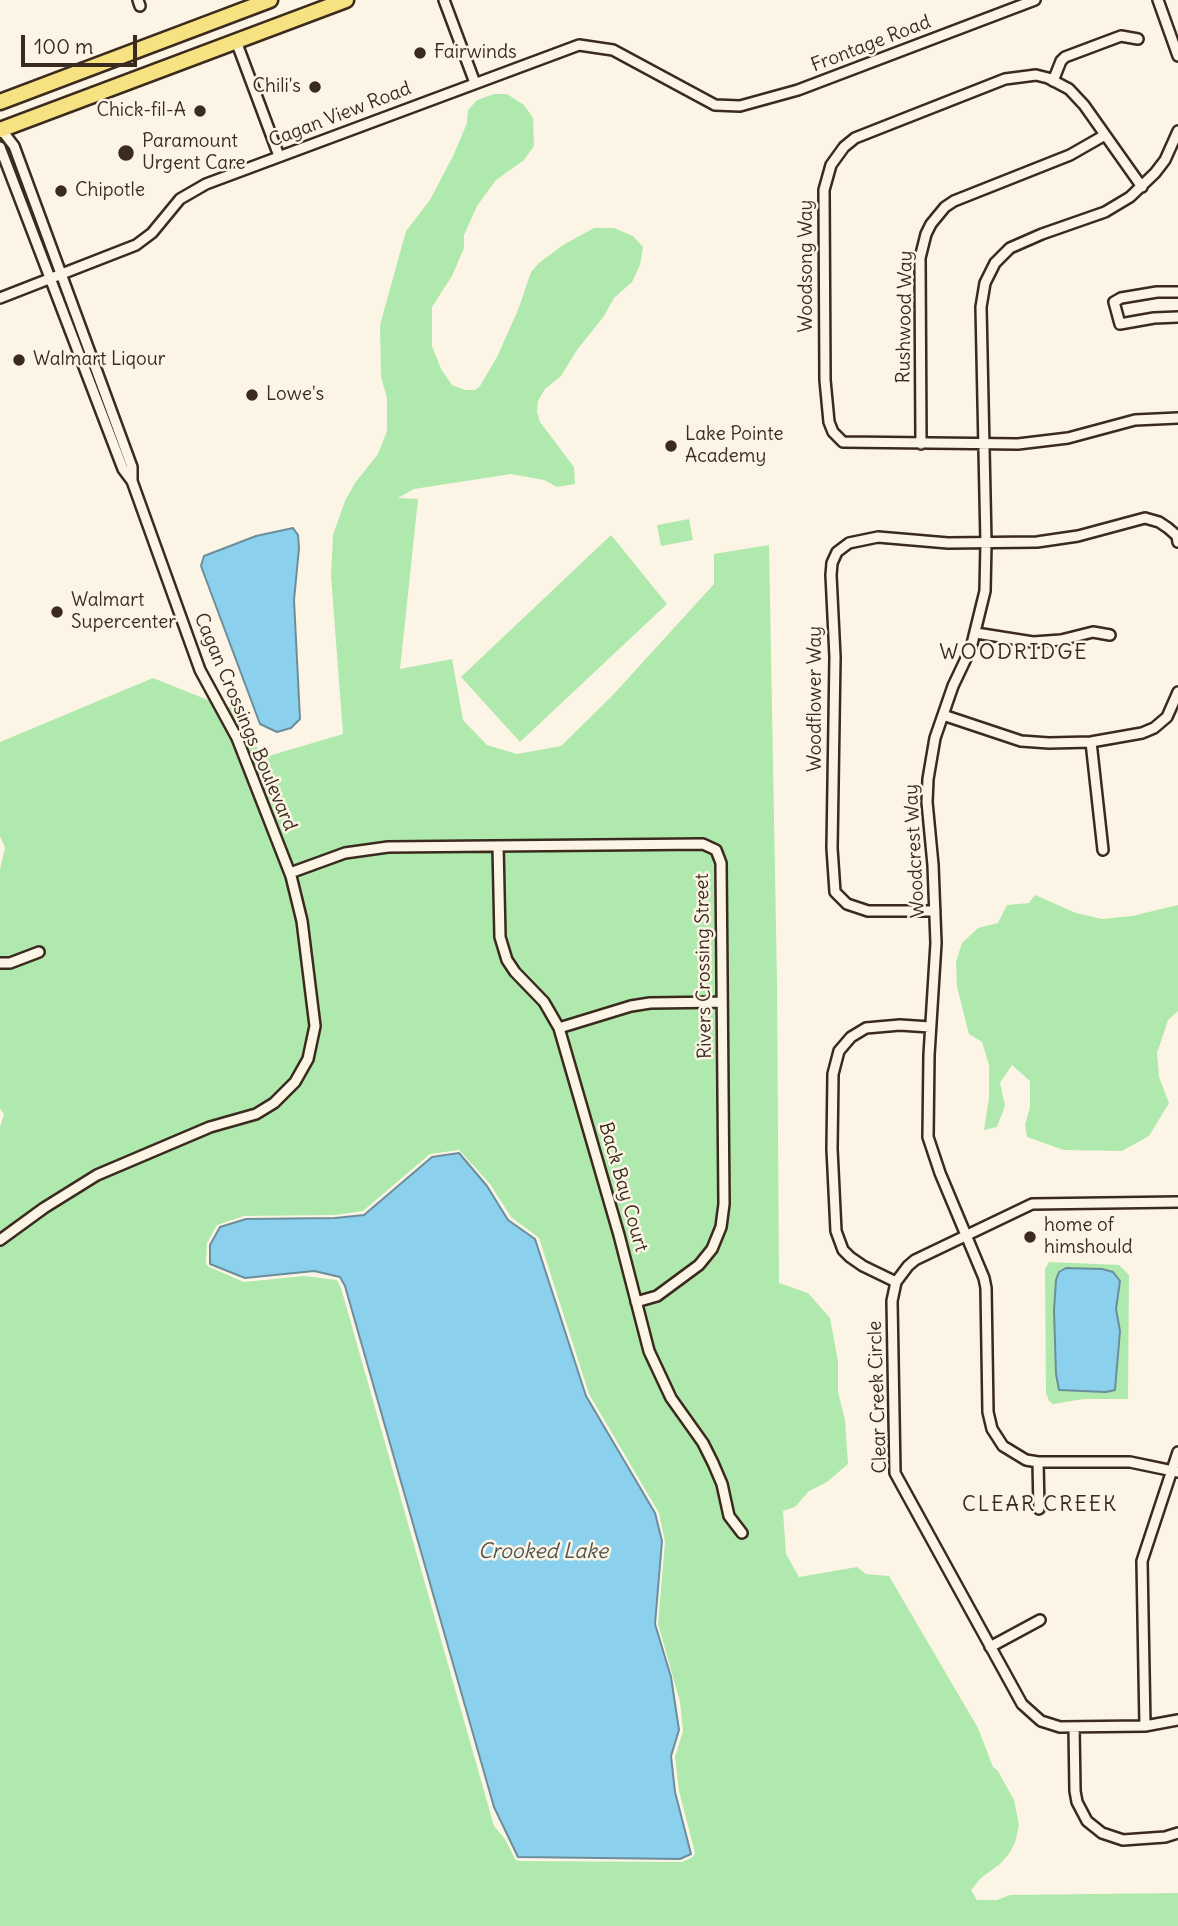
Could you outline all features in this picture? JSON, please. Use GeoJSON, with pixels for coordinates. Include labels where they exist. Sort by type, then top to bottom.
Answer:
{"type":"FeatureCollection","features":[{"type":"Feature","properties":{"kind":"highway"},"geometry":{"type":"LineString","coordinates":[[0,102],[242,5],[270,0]]}},
{"type":"Feature","properties":{"kind":"highway"},"geometry":{"type":"LineString","coordinates":[[193,57],[204,44],[321,0]]}},
{"type":"Feature","properties":{"kind":"highway"},"geometry":{"type":"LineString","coordinates":[[0,130],[346,0]]}},
{"type":"Feature","properties":{"kind":"street"},"geometry":{"type":"LineString","coordinates":[[444,0],[475,83]]}},
{"type":"Feature","properties":{"kind":"street","name":"Frontage Road"},"geometry":{"type":"LineString","coordinates":[[475,83],[579,45],[613,50],[715,105],[740,106],[798,90],[1035,0]]}},
{"type":"Feature","properties":{"kind":"street"},"geometry":{"type":"LineString","coordinates":[[1158,0],[1178,56]]}},
{"type":"Feature","properties":{"kind":"street"},"geometry":{"type":"LineString","coordinates":[[1139,39],[1121,36],[1065,57],[1054,81],[1069,89],[1084,106],[1142,187]]}},
{"type":"Feature","properties":{"kind":"street"},"geometry":{"type":"LineString","coordinates":[[236,41],[279,156]]}},
{"type":"Feature","properties":{"kind":"street","name":"Woodsong Way"},"geometry":{"type":"LineString","coordinates":[[1054,81],[1036,75],[1011,78],[912,114],[855,138],[844,147],[831,165],[824,190],[825,380],[828,422],[843,442],[983,444],[1045,442],[1135,420],[1178,418]]}},
{"type":"Feature","properties":{"kind":"street","name":"Cagan View Road"},"geometry":{"type":"LineString","coordinates":[[0,298],[141,242],[157,228],[180,199],[198,187],[475,83]]}},
{"type":"Feature","properties":{"kind":"street"},"geometry":{"type":"LineString","coordinates":[[0,130],[15,147],[129,458],[133,470],[132,481]]}},
{"type":"Feature","properties":{"kind":"street","name":"Woodcrest Way"},"geometry":{"type":"LineString","coordinates":[[1175,1472],[1130,1462],[1026,1460],[1011,1452],[996,1438],[989,1422],[986,1288],[930,1146],[928,1101],[930,1027],[935,979],[935,911],[928,822],[928,779],[933,746],[943,715],[976,633],[986,582],[981,307],[985,283],[990,272],[1010,248],[1117,206],[1142,187],[1165,160],[1178,131]]}},
{"type":"Feature","properties":{"kind":"street","name":"Rushwood Way"},"geometry":{"type":"LineString","coordinates":[[921,444],[920,258],[931,224],[944,207],[954,201],[1070,155],[1105,135]]}},
{"type":"Feature","properties":{"kind":"street","name":"Cagan Crossings Boulevard"},"geometry":{"type":"LineString","coordinates":[[0,148],[123,469],[132,481],[200,670],[237,738],[290,873],[302,921],[315,1026],[311,1054],[295,1082],[274,1103],[257,1114],[210,1127],[97,1175],[0,1240]]}},
{"type":"Feature","properties":{"kind":"street"},"geometry":{"type":"LineString","coordinates":[[1178,292],[1157,292],[1121,298],[1114,302],[1120,324],[1178,317]]}},
{"type":"Feature","properties":{"kind":"street"},"geometry":{"type":"LineString","coordinates":[[986,543],[1015,544],[1059,539],[1145,518],[1168,528],[1177,536],[1178,542]]}},
{"type":"Feature","properties":{"kind":"street","name":"Woodflower Way"},"geometry":{"type":"LineString","coordinates":[[935,911],[868,911],[847,904],[835,892],[832,848],[835,657],[832,563],[842,547],[867,539],[986,543]]}},
{"type":"Feature","properties":{"kind":"street"},"geometry":{"type":"LineString","coordinates":[[976,633],[1033,642],[1061,640],[1093,632],[1110,635]]}},
{"type":"Feature","properties":{"kind":"street"},"geometry":{"type":"LineString","coordinates":[[943,715],[1020,741],[1091,742],[1142,733],[1154,728],[1167,717],[1178,692]]}},
{"type":"Feature","properties":{"kind":"street"},"geometry":{"type":"LineString","coordinates":[[1091,742],[1104,850]]}},
{"type":"Feature","properties":{"kind":"street","name":"Rivers Crossing Street"},"geometry":{"type":"LineString","coordinates":[[290,873],[345,853],[388,847],[702,844],[716,850],[720,863],[722,1002],[724,1204],[721,1227],[712,1249],[684,1278],[657,1296],[636,1302]]}},
{"type":"Feature","properties":{"kind":"street","name":"Back Bay Court"},"geometry":{"type":"LineString","coordinates":[[498,846],[500,937],[507,960],[544,1002],[559,1028],[649,1351],[671,1398],[703,1443],[722,1484],[729,1516],[742,1533]]}},
{"type":"Feature","properties":{"kind":"street"},"geometry":{"type":"LineString","coordinates":[[0,963],[10,963],[39,952]]}},
{"type":"Feature","properties":{"kind":"street"},"geometry":{"type":"LineString","coordinates":[[559,1028],[631,1006],[650,1003],[722,1002]]}},
{"type":"Feature","properties":{"kind":"street"},"geometry":{"type":"LineString","coordinates":[[930,1027],[874,1026],[859,1031],[839,1051],[833,1074],[835,1231],[843,1250],[850,1257],[896,1282],[915,1260],[1032,1204],[1178,1202]]}},
{"type":"Feature","properties":{"kind":"street","name":"Clear Creek Circle"},"geometry":{"type":"LineString","coordinates":[[896,1282],[892,1301],[895,1473],[1027,1711],[1049,1725],[1074,1727],[1145,1726],[1178,1720]]}},
{"type":"Feature","properties":{"kind":"street"},"geometry":{"type":"LineString","coordinates":[[1145,1726],[1142,1561],[1175,1472],[1178,1452]]}},
{"type":"Feature","properties":{"kind":"street"},"geometry":{"type":"LineString","coordinates":[[1038,1462],[1039,1509]]}},
{"type":"Feature","properties":{"kind":"street"},"geometry":{"type":"LineString","coordinates":[[990,1647],[1040,1619]]}},
{"type":"Feature","properties":{"kind":"street"},"geometry":{"type":"LineString","coordinates":[[1074,1727],[1074,1791],[1087,1821],[1102,1833],[1122,1840],[1165,1837],[1178,1833]]}},
{"type":"Feature","properties":{"kind":"green space"},"geometry":{"type":"Polygon","coordinates":[[[494,94],[507,94],[524,105],[533,118],[534,146],[524,160],[496,180],[477,206],[464,235],[464,248],[452,276],[432,307],[432,346],[441,369],[452,385],[465,390],[475,390],[480,386],[497,357],[531,272],[563,245],[594,228],[614,228],[633,236],[643,247],[640,265],[632,282],[614,298],[561,376],[545,389],[538,401],[540,422],[574,467],[575,484],[557,487],[544,480],[511,474],[414,489],[398,498],[418,499],[400,669],[452,659],[463,720],[487,745],[517,754],[561,746],[612,696],[714,584],[714,554],[769,545],[779,1283],[808,1293],[830,1318],[838,1361],[838,1392],[845,1420],[848,1464],[827,1482],[809,1491],[795,1507],[783,1511],[786,1554],[799,1577],[857,1567],[866,1574],[889,1576],[978,1728],[993,1767],[1014,1800],[1019,1825],[1015,1843],[1008,1855],[971,1890],[977,1900],[997,1900],[1010,1895],[1178,1893],[1178,1926],[0,1926],[0,1127],[4,1114],[0,1109],[0,869],[5,848],[0,836],[0,742],[153,678],[228,708],[236,704],[255,745],[265,757],[343,734],[331,576],[333,535],[345,501],[355,483],[378,454],[387,431],[387,398],[381,377],[380,325],[406,231],[430,200],[454,154],[467,123],[468,110],[477,100],[494,94]],[[459,1150],[430,1154],[363,1211],[335,1215],[244,1216],[217,1225],[207,1243],[206,1264],[244,1282],[304,1276],[337,1280],[494,1826],[505,1839],[515,1859],[682,1862],[693,1857],[695,1853],[679,1791],[675,1757],[683,1731],[680,1702],[658,1624],[665,1542],[659,1513],[589,1394],[539,1238],[511,1217],[490,1184],[459,1150]]]}},
{"type":"Feature","properties":{"kind":"green space"},"geometry":{"type":"Polygon","coordinates":[[[689,519],[693,540],[661,546],[657,525],[689,519]]]}},
{"type":"Feature","properties":{"kind":"green space"},"geometry":{"type":"Polygon","coordinates":[[[611,535],[667,604],[520,742],[461,677],[611,535]]]}},
{"type":"Feature","properties":{"kind":"green space"},"geometry":{"type":"Polygon","coordinates":[[[1035,895],[1076,913],[1102,919],[1132,916],[1178,905],[1178,1011],[1168,1020],[1157,1053],[1159,1077],[1169,1103],[1149,1136],[1122,1151],[1064,1150],[1027,1137],[1025,1125],[1030,1107],[1030,1081],[1012,1065],[1000,1083],[1005,1106],[997,1127],[984,1130],[989,1098],[989,1065],[982,1042],[969,1034],[957,987],[956,962],[962,943],[978,928],[998,923],[1007,905],[1029,903],[1035,895]]]}},
{"type":"Feature","properties":{"kind":"green space"},"geometry":{"type":"Polygon","coordinates":[[[1049,1262],[1119,1265],[1129,1275],[1128,1399],[1084,1399],[1053,1404],[1049,1401],[1046,1393],[1045,1269],[1049,1262]],[[1066,1268],[1056,1280],[1056,1347],[1079,1390],[1106,1392],[1117,1379],[1120,1331],[1116,1309],[1119,1292],[1102,1269],[1066,1268]]]}},
{"type":"Feature","properties":{"kind":"water"},"geometry":{"type":"Polygon","coordinates":[[[293,528],[298,535],[299,548],[294,600],[300,719],[291,728],[277,732],[260,724],[201,566],[204,556],[256,536],[293,528]]]}},
{"type":"Feature","properties":{"kind":"water","name":"Crooked Lake"},"geometry":{"type":"Polygon","coordinates":[[[459,1153],[487,1186],[508,1220],[535,1239],[586,1396],[655,1513],[662,1541],[655,1624],[671,1677],[679,1730],[671,1756],[675,1792],[691,1854],[680,1859],[518,1857],[494,1807],[345,1286],[340,1277],[314,1271],[245,1278],[210,1264],[210,1245],[220,1227],[246,1219],[364,1215],[432,1157],[459,1153]]]}},
{"type":"Feature","properties":{"kind":"water"},"geometry":{"type":"Polygon","coordinates":[[[1066,1268],[1102,1269],[1113,1272],[1120,1281],[1116,1309],[1120,1331],[1115,1390],[1059,1390],[1054,1310],[1056,1280],[1059,1272],[1066,1268]]]}},
{"type":"Feature","properties":{"kind":"place","name":"Fairwinds"},"geometry":{"type":"Point","coordinates":[420,53]}},
{"type":"Feature","properties":{"kind":"place","name":"Chili's"},"geometry":{"type":"Point","coordinates":[315,87]}},
{"type":"Feature","properties":{"kind":"place","name":"Chick-fil-A"},"geometry":{"type":"Point","coordinates":[200,111]}},
{"type":"Feature","properties":{"kind":"place","name":"Paramount Urgent Care"},"geometry":{"type":"Point","coordinates":[126,153]}},
{"type":"Feature","properties":{"kind":"place","name":"Chipotle"},"geometry":{"type":"Point","coordinates":[61,191]}},
{"type":"Feature","properties":{"kind":"place","name":"Walmart Liqour"},"geometry":{"type":"Point","coordinates":[19,360]}},
{"type":"Feature","properties":{"kind":"place","name":"Lowe's"},"geometry":{"type":"Point","coordinates":[252,395]}},
{"type":"Feature","properties":{"kind":"place","name":"Lake Pointe Academy"},"geometry":{"type":"Point","coordinates":[671,446]}},
{"type":"Feature","properties":{"kind":"place","name":"Walmart Supercenter"},"geometry":{"type":"Point","coordinates":[57,612]}},
{"type":"Feature","properties":{"kind":"place","name":"home of himshould"},"geometry":{"type":"Point","coordinates":[1030,1237]}},
{"type":"Feature","properties":{"kind":"district","name":"WOODRIDGE"},"geometry":{"type":"Point","coordinates":[1014,653]}},
{"type":"Feature","properties":{"kind":"district","name":"CLEAR CREEK"},"geometry":{"type":"Point","coordinates":[1040,1505]}}]}
